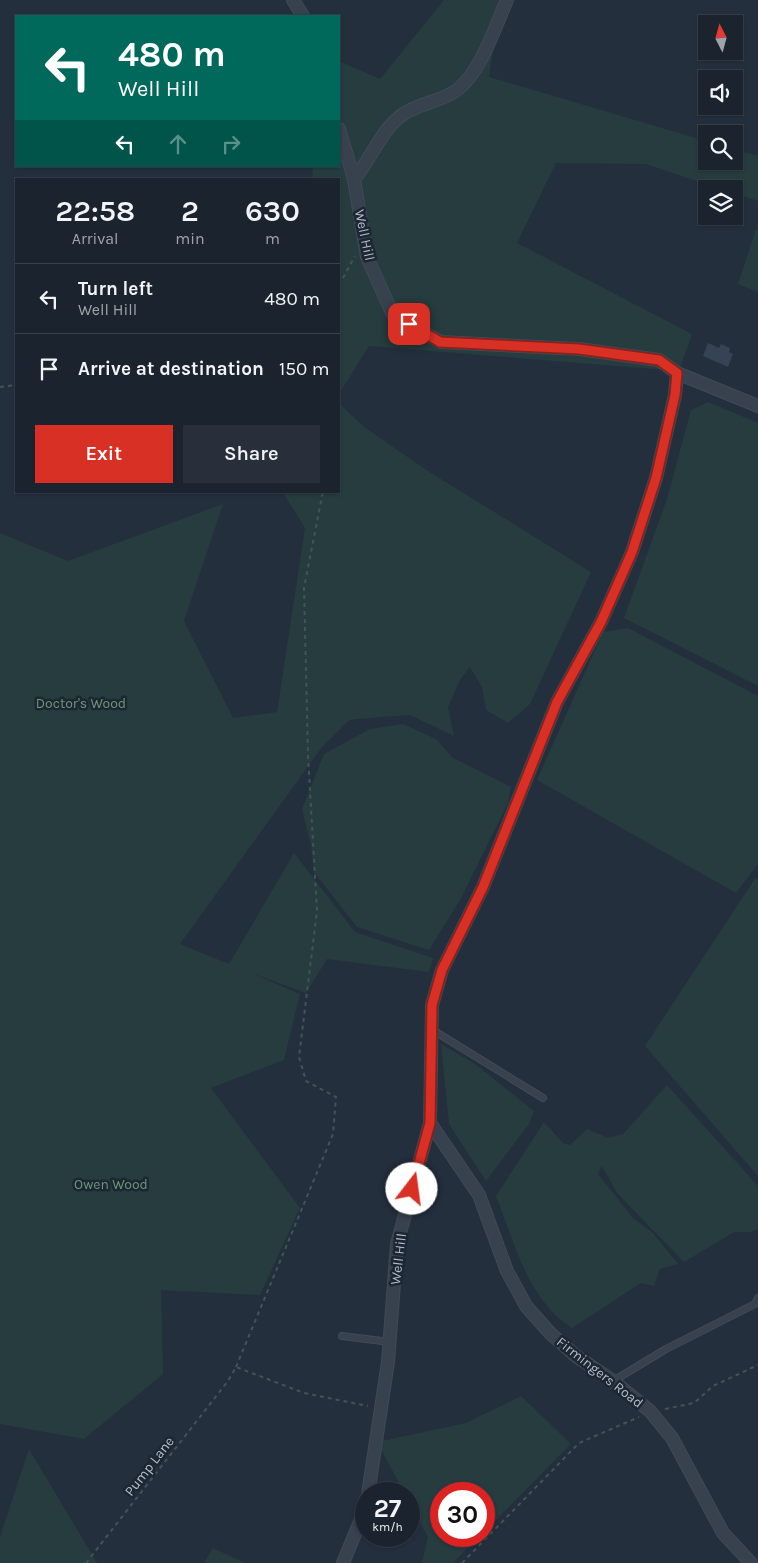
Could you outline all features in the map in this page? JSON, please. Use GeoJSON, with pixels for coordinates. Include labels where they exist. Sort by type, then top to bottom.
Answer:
{"type":"FeatureCollection","features":[{"type":"Feature","properties":{"kind":"street"},"geometry":{"type":"LineString","coordinates":[[293,0],[302,15]]}},
{"type":"Feature","properties":{"kind":"street"},"geometry":{"type":"LineString","coordinates":[[354,180],[366,166],[380,139],[402,115],[458,90],[476,69],[507,0]]}},
{"type":"Feature","properties":{"kind":"street","name":"Well Hill"},"geometry":{"type":"LineString","coordinates":[[340,132],[354,180],[367,256],[393,315],[440,342],[579,349],[659,360],[677,373],[675,395],[656,478],[632,552],[601,622],[557,702],[483,887],[442,970],[432,1005],[430,1029],[430,1123],[397,1244],[390,1342],[370,1482]]}},
{"type":"Feature","properties":{"kind":"street"},"geometry":{"type":"LineString","coordinates":[[677,373],[758,406]]}},
{"type":"Feature","properties":{"kind":"street","name":"Firmingers Road"},"geometry":{"type":"LineString","coordinates":[[430,1123],[479,1195],[507,1271],[526,1306],[550,1333],[576,1356],[613,1381],[650,1412],[681,1453],[724,1533],[751,1563]]}},
{"type":"Feature","properties":{"kind":"street"},"geometry":{"type":"LineString","coordinates":[[343,1563],[355,1534]]}},
{"type":"Feature","properties":{"kind":"lane"},"geometry":{"type":"LineString","coordinates":[[430,1029],[543,1098]]}},
{"type":"Feature","properties":{"kind":"lane"},"geometry":{"type":"LineString","coordinates":[[613,1381],[666,1349],[754,1304],[758,1298]]}},
{"type":"Feature","properties":{"kind":"lane"},"geometry":{"type":"LineString","coordinates":[[342,1336],[390,1342]]}},
{"type":"Feature","properties":{"kind":"path"},"geometry":{"type":"LineString","coordinates":[[340,283],[364,238]]}},
{"type":"Feature","properties":{"kind":"path"},"geometry":{"type":"LineString","coordinates":[[0,387],[15,385]]}},
{"type":"Feature","properties":{"kind":"path","name":"Pump Lane"},"geometry":{"type":"LineString","coordinates":[[86,1563],[228,1381],[236,1367],[333,1134],[336,1097],[306,1081],[299,1057],[317,911],[308,756],[304,588],[323,493]]}},
{"type":"Feature","properties":{"kind":"path"},"geometry":{"type":"LineString","coordinates":[[462,1563],[579,1443],[650,1412],[694,1403],[713,1386],[758,1365]]}},
{"type":"Feature","properties":{"kind":"path"},"geometry":{"type":"LineString","coordinates":[[236,1367],[304,1393],[381,1409]]}},
{"type":"Feature","properties":{"kind":"green space"},"geometry":{"type":"Polygon","coordinates":[[[444,0],[500,0],[489,77],[698,139],[698,170],[743,170],[743,152],[758,156],[758,201],[743,196],[743,180],[698,180],[698,182],[646,164],[556,163],[517,243],[692,334],[679,371],[369,346],[340,392],[340,178],[312,178],[313,167],[340,167],[340,61],[380,79],[444,0]]]}},
{"type":"Feature","properties":{"kind":"green space"},"geometry":{"type":"Polygon","coordinates":[[[758,223],[758,292],[738,284],[758,223]]]}},
{"type":"Feature","properties":{"kind":"green space"},"geometry":{"type":"Polygon","coordinates":[[[708,402],[758,423],[758,686],[624,618],[667,499],[691,410],[708,402]]]}},
{"type":"Feature","properties":{"kind":"green space"},"geometry":{"type":"Polygon","coordinates":[[[340,404],[364,427],[428,471],[591,572],[530,704],[508,723],[486,710],[482,687],[470,667],[460,680],[448,707],[454,736],[410,715],[349,720],[322,747],[180,944],[229,964],[294,853],[355,932],[433,958],[429,972],[327,959],[306,993],[251,973],[300,994],[284,1060],[211,1088],[300,1208],[260,1295],[161,1290],[163,1374],[84,1439],[0,1424],[0,533],[68,561],[223,504],[184,621],[233,718],[277,712],[305,528],[283,493],[340,493],[340,404]]]}},
{"type":"Feature","properties":{"kind":"green space"},"geometry":{"type":"Polygon","coordinates":[[[628,628],[758,696],[758,864],[736,893],[537,780],[603,632],[628,628]]]}},
{"type":"Feature","properties":{"kind":"green space"},"geometry":{"type":"Polygon","coordinates":[[[403,724],[436,739],[453,758],[511,787],[508,803],[460,900],[429,950],[357,927],[314,872],[311,845],[302,809],[324,754],[370,729],[403,724]]]}},
{"type":"Feature","properties":{"kind":"green space"},"geometry":{"type":"Polygon","coordinates":[[[756,877],[758,880],[758,1176],[645,1046],[756,877]]]}},
{"type":"Feature","properties":{"kind":"green space"},"geometry":{"type":"Polygon","coordinates":[[[441,1044],[475,1064],[534,1111],[529,1124],[486,1181],[449,1124],[441,1044]]]}},
{"type":"Feature","properties":{"kind":"green space"},"geometry":{"type":"Polygon","coordinates":[[[667,1085],[758,1186],[758,1229],[751,1232],[734,1232],[684,1262],[617,1193],[602,1166],[598,1174],[634,1219],[652,1232],[678,1264],[660,1269],[654,1286],[641,1283],[572,1328],[544,1302],[533,1286],[524,1269],[496,1196],[544,1122],[563,1143],[570,1145],[587,1129],[608,1138],[623,1134],[667,1085]]]}},
{"type":"Feature","properties":{"kind":"green space"},"geometry":{"type":"Polygon","coordinates":[[[521,1396],[571,1444],[495,1521],[495,1482],[430,1482],[430,1547],[468,1547],[453,1563],[422,1563],[428,1537],[420,1522],[420,1482],[399,1482],[377,1442],[466,1423],[521,1396]]]}},
{"type":"Feature","properties":{"kind":"green space"},"geometry":{"type":"Polygon","coordinates":[[[29,1449],[97,1563],[0,1563],[0,1537],[29,1449]]]}},
{"type":"Feature","properties":{"kind":"green space"},"geometry":{"type":"Polygon","coordinates":[[[213,1548],[245,1563],[204,1563],[213,1548]]]}},
{"type":"Feature","properties":{"kind":"building"},"geometry":{"type":"Polygon","coordinates":[[[708,343],[719,348],[721,344],[730,348],[729,352],[733,354],[728,367],[703,356],[708,343]]]}},
{"type":"Feature","properties":{"kind":"route"},"geometry":{"type":"LineString","coordinates":[[409,324],[440,342],[579,349],[659,360],[677,373],[675,395],[656,478],[632,552],[601,622],[557,702],[483,887],[442,970],[432,1005],[429,1080],[430,1123],[412,1189]]}},
{"type":"Feature","properties":{"kind":"park label","name":"Doctor's Wood"},"geometry":{"type":"Point","coordinates":[81,703]}},
{"type":"Feature","properties":{"kind":"park label","name":"Owen Wood"},"geometry":{"type":"Point","coordinates":[111,1184]}}]}
